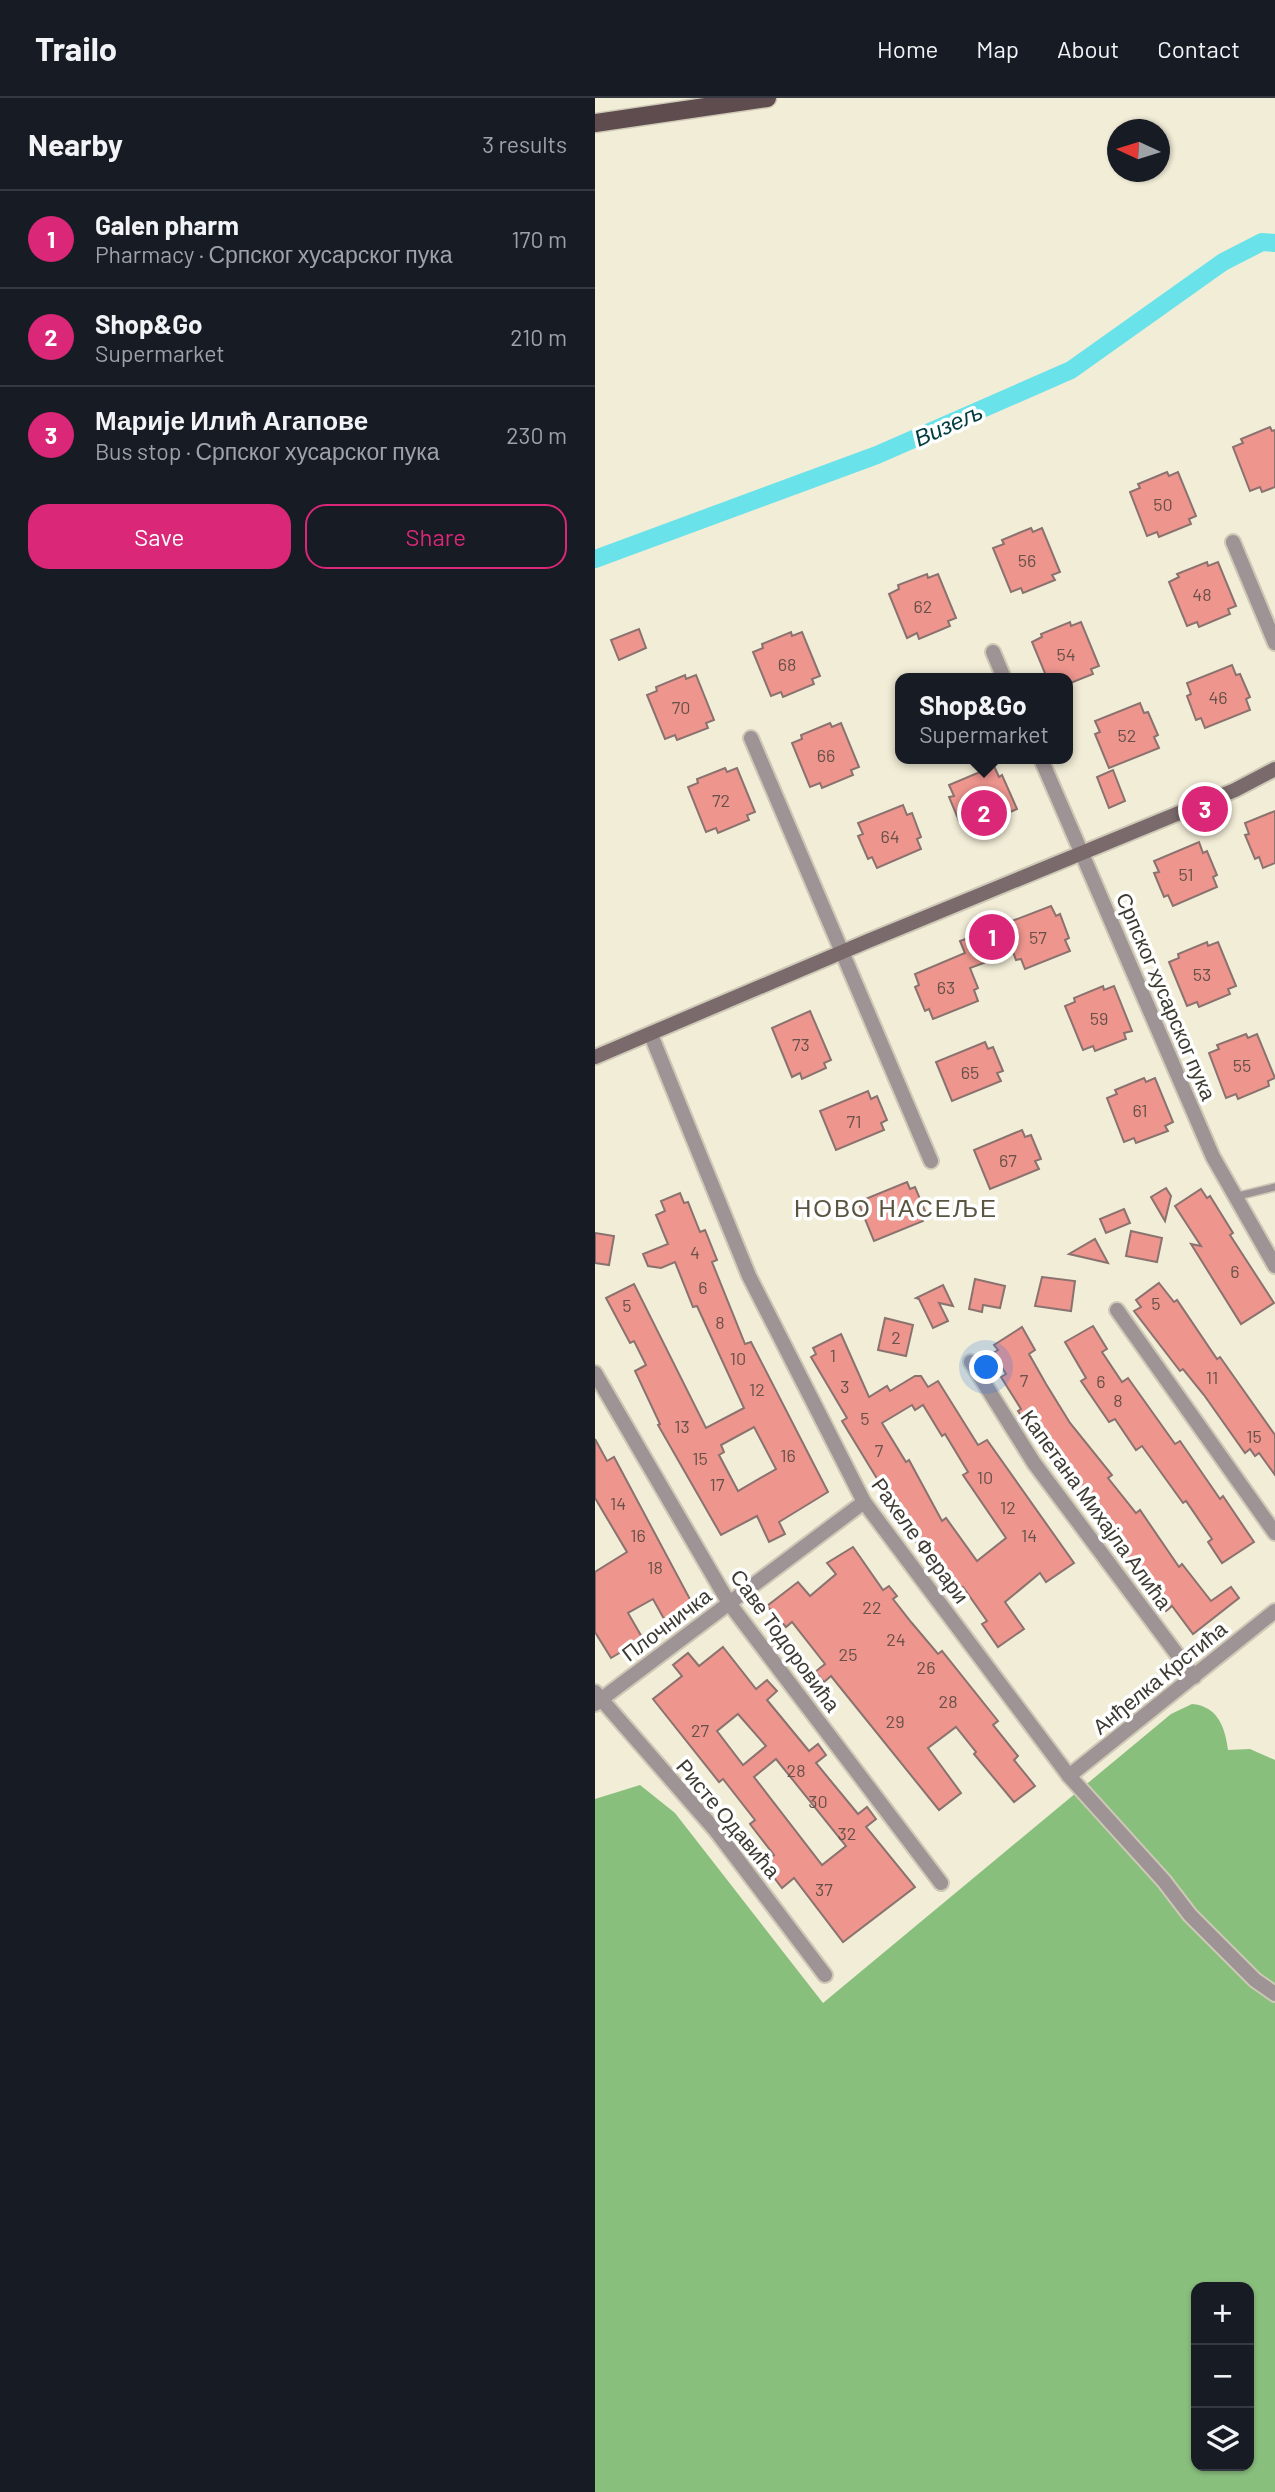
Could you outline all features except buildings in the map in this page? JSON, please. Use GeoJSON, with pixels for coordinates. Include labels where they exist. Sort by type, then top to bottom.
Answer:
{"type":"FeatureCollection","features":[{"type":"Feature","properties":{"kind":"main road"},"geometry":{"type":"LineString","coordinates":[[595,123],[767,98]]}},
{"type":"Feature","properties":{"kind":"street"},"geometry":{"type":"LineString","coordinates":[[1233,541],[1275,643]]}},
{"type":"Feature","properties":{"kind":"street"},"geometry":{"type":"LineString","coordinates":[[993,652],[1003,673]]}},
{"type":"Feature","properties":{"kind":"street"},"geometry":{"type":"LineString","coordinates":[[751,738],[931,1161]]}},
{"type":"Feature","properties":{"kind":"street","name":"Српског хусарског пука"},"geometry":{"type":"LineString","coordinates":[[1043,764],[1213,1157],[1233,1197],[1275,1266]]}},
{"type":"Feature","properties":{"kind":"street"},"geometry":{"type":"LineString","coordinates":[[595,1057],[842,951],[1235,790],[1275,769]]}},
{"type":"Feature","properties":{"kind":"street","name":"Рахеле Ферари"},"geometry":{"type":"LineString","coordinates":[[651,1035],[749,1276],[864,1502],[1069,1776],[1164,1881],[1190,1914],[1255,1980],[1275,1994]]}},
{"type":"Feature","properties":{"kind":"street"},"geometry":{"type":"LineString","coordinates":[[1117,1310],[1275,1533]]}},
{"type":"Feature","properties":{"kind":"street","name":"Капетана Михајла Алића"},"geometry":{"type":"LineString","coordinates":[[971,1362],[1034,1464],[1194,1677]]}},
{"type":"Feature","properties":{"kind":"street","name":"Саве Тодоровића"},"geometry":{"type":"LineString","coordinates":[[595,1373],[729,1603],[941,1883]]}},
{"type":"Feature","properties":{"kind":"street","name":"Плочничка"},"geometry":{"type":"LineString","coordinates":[[597,1698],[864,1502]]}},
{"type":"Feature","properties":{"kind":"street","name":"Анђелка Крстића"},"geometry":{"type":"LineString","coordinates":[[1069,1776],[1275,1611]]}},
{"type":"Feature","properties":{"kind":"street","name":"Ристе Одавића"},"geometry":{"type":"LineString","coordinates":[[597,1698],[716,1831],[825,1975]]}},
{"type":"Feature","properties":{"kind":"lane"},"geometry":{"type":"LineString","coordinates":[[1233,1197],[1275,1186]]}},
{"type":"Feature","properties":{"kind":"green space"},"geometry":{"type":"Polygon","coordinates":[[[1192,1704],[1208,1709],[1222,1725],[1228,1750],[1250,1749],[1275,1760],[1275,2492],[595,2492],[595,1799],[640,1785],[675,1813],[823,2003],[1171,1714],[1192,1704]]]}},
{"type":"Feature","properties":{"kind":"waterway","name":"Визељ"},"geometry":{"type":"LineString","coordinates":[[595,559],[877,455],[1071,370],[1223,262],[1262,242],[1275,243]]}},
{"type":"Feature","properties":{"kind":"place","name":"Марије Илић Агапове"},"geometry":{"type":"Point","coordinates":[1205,809]}},
{"type":"Feature","properties":{"kind":"place","name":"Shop&Go"},"geometry":{"type":"Point","coordinates":[984,813]}},
{"type":"Feature","properties":{"kind":"place","name":"Galen pharm"},"geometry":{"type":"Point","coordinates":[992,937]}},
{"type":"Feature","properties":{"kind":"district","name":"НОВО НАСЕЉЕ"},"geometry":{"type":"Point","coordinates":[896,1207]}}]}
